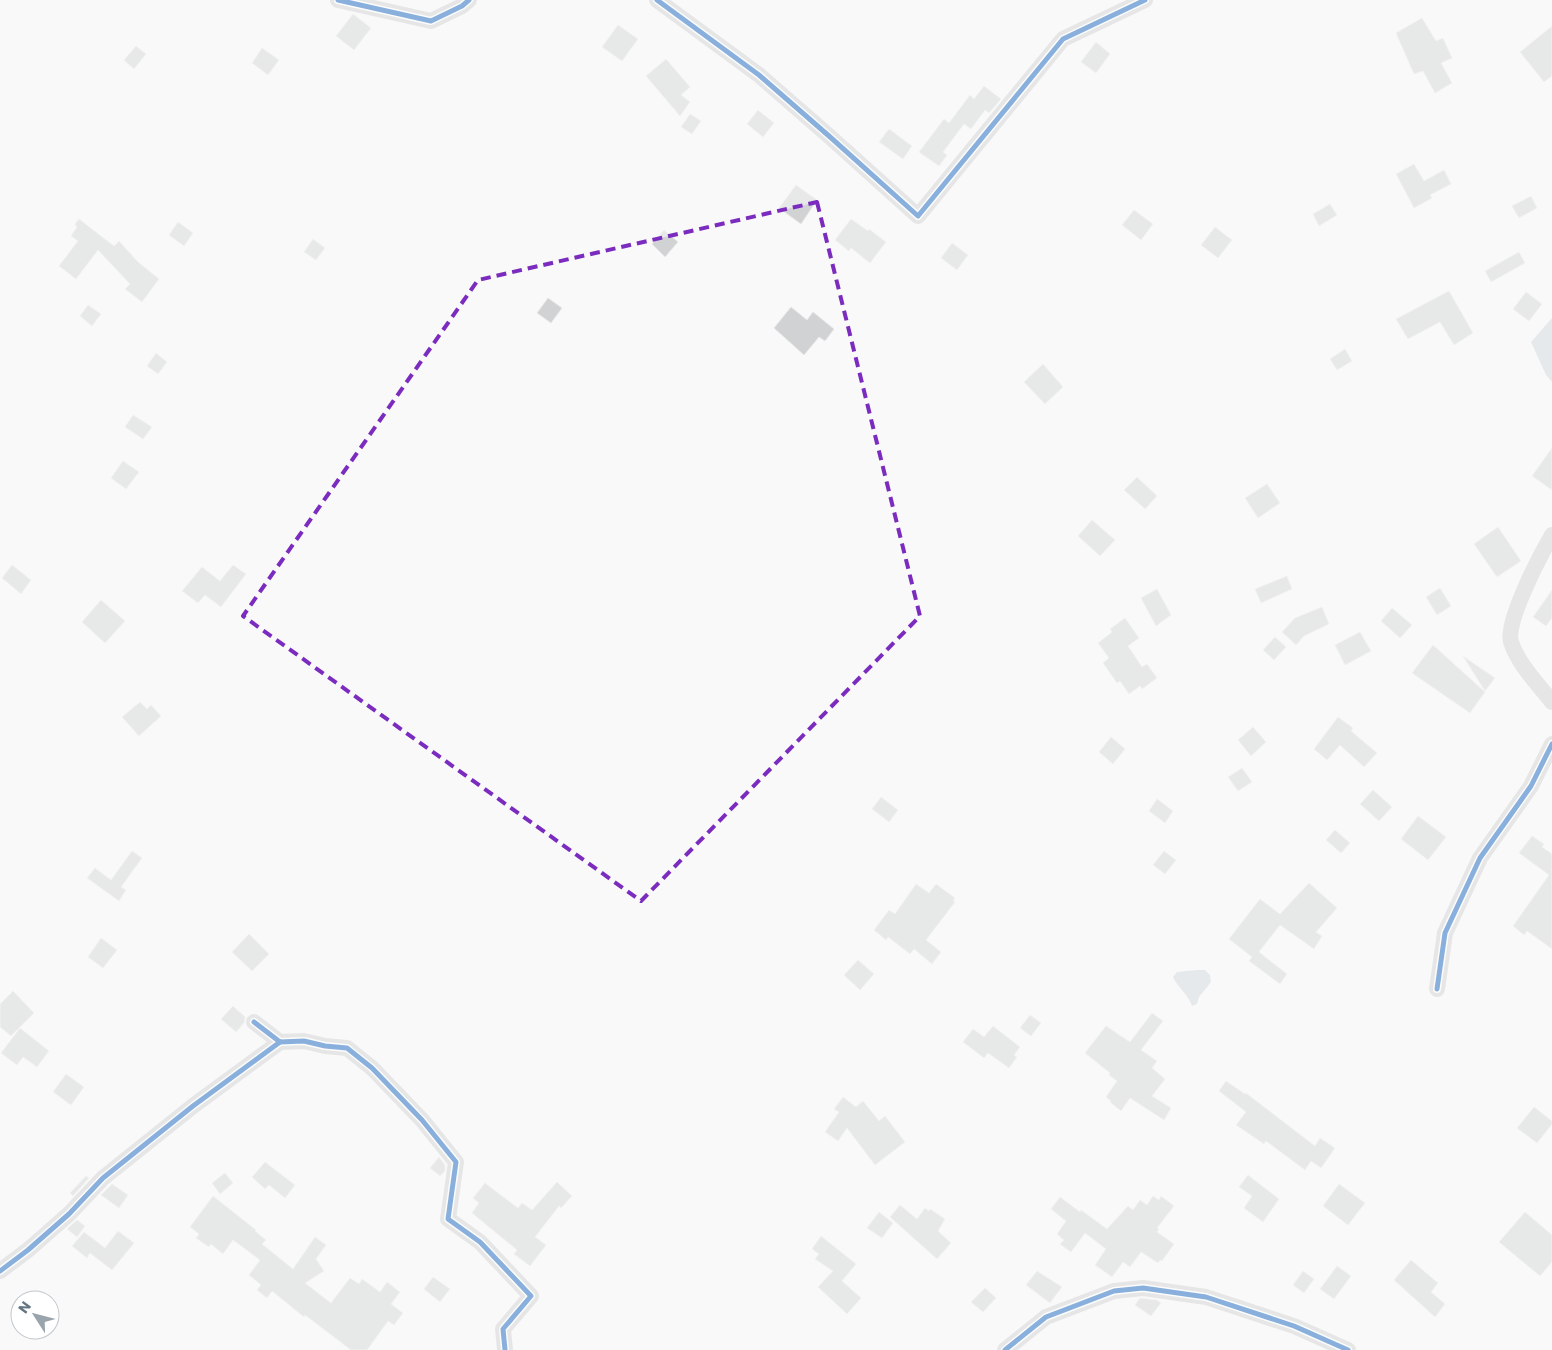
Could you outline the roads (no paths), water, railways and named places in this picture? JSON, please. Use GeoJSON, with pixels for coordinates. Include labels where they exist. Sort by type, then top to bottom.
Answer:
{"type":"FeatureCollection","features":[{"type":"Feature","properties":{"kind":"street"},"geometry":{"type":"LineString","coordinates":[[338,0],[431,21],[462,6],[469,0]]}},
{"type":"Feature","properties":{"kind":"street"},"geometry":{"type":"LineString","coordinates":[[657,0],[759,75],[918,216],[1063,39],[1145,0]]}},
{"type":"Feature","properties":{"kind":"street"},"geometry":{"type":"LineString","coordinates":[[1552,535],[1540,557],[1513,618],[1510,640],[1518,658],[1552,702]]}},
{"type":"Feature","properties":{"kind":"street"},"geometry":{"type":"LineString","coordinates":[[1437,989],[1445,933],[1480,858],[1531,786],[1552,744]]}},
{"type":"Feature","properties":{"kind":"street"},"geometry":{"type":"LineString","coordinates":[[254,1022],[280,1042]]}},
{"type":"Feature","properties":{"kind":"street"},"geometry":{"type":"LineString","coordinates":[[0,1271],[28,1250],[69,1214],[103,1178],[193,1106],[280,1042],[304,1041],[325,1046],[347,1048],[372,1068],[422,1120],[456,1162],[448,1219],[480,1242],[531,1296],[503,1329],[505,1350]]}},
{"type":"Feature","properties":{"kind":"street"},"geometry":{"type":"LineString","coordinates":[[1005,1350],[1046,1317],[1114,1291],[1143,1288],[1206,1297],[1294,1326],[1348,1350]]}}]}
